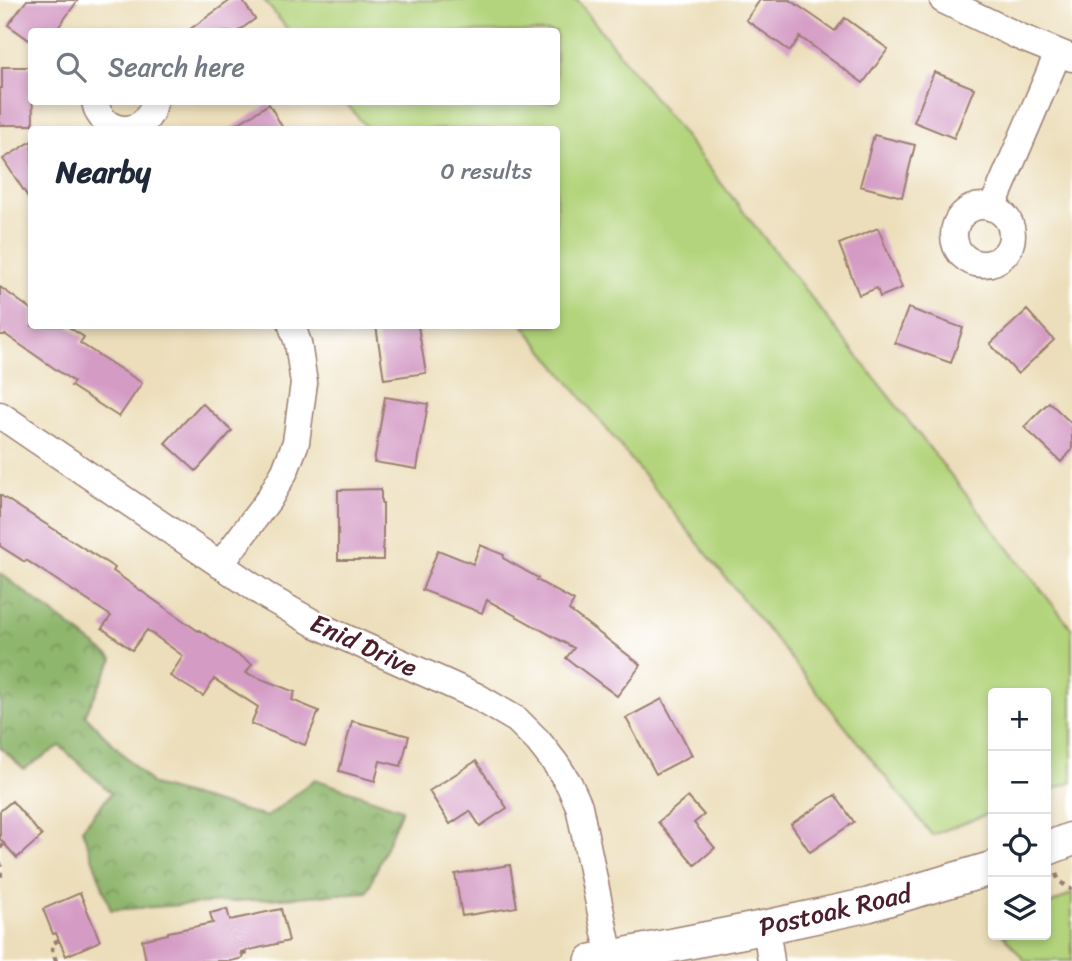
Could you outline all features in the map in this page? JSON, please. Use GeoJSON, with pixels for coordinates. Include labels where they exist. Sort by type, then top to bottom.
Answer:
{"type":"FeatureCollection","features":[{"type":"Feature","properties":{"kind":"street"},"geometry":{"type":"LineString","coordinates":[[943,0],[1065,56],[992,208]]}},
{"type":"Feature","properties":{"kind":"street"},"geometry":{"type":"LineString","coordinates":[[96,105],[105,122],[112,126]]}},
{"type":"Feature","properties":{"kind":"street"},"geometry":{"type":"LineString","coordinates":[[220,565],[269,499],[285,471],[296,442],[304,383],[293,329]]}},
{"type":"Feature","properties":{"kind":"street","name":"Enid Drive"},"geometry":{"type":"LineString","coordinates":[[0,415],[268,597],[317,625],[486,702],[517,720],[556,764],[579,806],[601,959]]}},
{"type":"Feature","properties":{"kind":"street"},"geometry":{"type":"LineString","coordinates":[[1051,847],[1072,839]]}},
{"type":"Feature","properties":{"kind":"street","name":"Postoak Road"},"geometry":{"type":"LineString","coordinates":[[601,959],[868,905],[988,869]]}},
{"type":"Feature","properties":{"kind":"street"},"geometry":{"type":"LineString","coordinates":[[766,927],[771,961]]}},
{"type":"Feature","properties":{"kind":"path"},"geometry":{"type":"LineString","coordinates":[[0,862],[1,878]]}},
{"type":"Feature","properties":{"kind":"path"},"geometry":{"type":"LineString","coordinates":[[56,961],[52,950],[54,943],[59,940]]}},
{"type":"Feature","properties":{"kind":"path"},"geometry":{"type":"LineString","coordinates":[[244,951],[246,961]]}},
{"type":"Feature","properties":{"kind":"green space"},"geometry":{"type":"Polygon","coordinates":[[[264,0],[577,0],[1072,629],[1072,782],[1051,790],[1051,688],[988,688],[988,814],[932,835],[526,329],[560,329],[560,126],[365,126],[348,105],[560,105],[560,28],[287,28],[264,0]]]}},
{"type":"Feature","properties":{"kind":"green space"},"geometry":{"type":"Polygon","coordinates":[[[0,573],[113,659],[85,715],[153,785],[267,817],[315,779],[402,809],[367,892],[111,910],[82,829],[111,793],[60,746],[24,769],[0,747],[0,573]]]}},
{"type":"Feature","properties":{"kind":"green space"},"geometry":{"type":"Polygon","coordinates":[[[1072,893],[1072,961],[1025,961],[1007,940],[1051,940],[1051,904],[1072,893]]]}},
{"type":"Feature","properties":{"kind":"building"},"geometry":{"type":"Polygon","coordinates":[[[27,0],[78,0],[58,28],[28,28],[28,39],[8,25],[27,0]]]}},
{"type":"Feature","properties":{"kind":"building"},"geometry":{"type":"Polygon","coordinates":[[[231,0],[242,0],[255,19],[243,28],[192,28],[231,0]]]}},
{"type":"Feature","properties":{"kind":"building"},"geometry":{"type":"Polygon","coordinates":[[[760,0],[790,0],[835,31],[845,18],[888,49],[863,83],[800,37],[790,51],[746,20],[760,0]]]}},
{"type":"Feature","properties":{"kind":"building"},"geometry":{"type":"Polygon","coordinates":[[[2,67],[28,67],[28,105],[33,105],[33,125],[0,125],[2,67]]]}},
{"type":"Feature","properties":{"kind":"building"},"geometry":{"type":"Polygon","coordinates":[[[934,72],[974,88],[954,138],[914,122],[934,72]]]}},
{"type":"Feature","properties":{"kind":"building"},"geometry":{"type":"Polygon","coordinates":[[[270,105],[282,126],[234,126],[270,105]]]}},
{"type":"Feature","properties":{"kind":"building"},"geometry":{"type":"Polygon","coordinates":[[[874,135],[915,145],[902,197],[860,186],[874,135]]]}},
{"type":"Feature","properties":{"kind":"building"},"geometry":{"type":"Polygon","coordinates":[[[28,143],[28,197],[3,159],[28,143]]]}},
{"type":"Feature","properties":{"kind":"building"},"geometry":{"type":"Polygon","coordinates":[[[878,228],[902,288],[880,297],[877,288],[859,295],[839,244],[878,228]]]}},
{"type":"Feature","properties":{"kind":"building"},"geometry":{"type":"Polygon","coordinates":[[[0,287],[28,307],[28,329],[72,329],[84,337],[80,343],[142,383],[119,417],[71,386],[74,382],[6,335],[0,335],[0,287]]]}},
{"type":"Feature","properties":{"kind":"building"},"geometry":{"type":"Polygon","coordinates":[[[908,308],[963,328],[951,363],[895,343],[908,308]]]}},
{"type":"Feature","properties":{"kind":"building"},"geometry":{"type":"Polygon","coordinates":[[[1027,310],[1054,340],[1018,374],[990,344],[1027,310]]]}},
{"type":"Feature","properties":{"kind":"building"},"geometry":{"type":"Polygon","coordinates":[[[376,329],[419,329],[426,373],[384,379],[376,329]]]}},
{"type":"Feature","properties":{"kind":"building"},"geometry":{"type":"Polygon","coordinates":[[[385,397],[428,404],[417,469],[374,462],[385,397]]]}},
{"type":"Feature","properties":{"kind":"building"},"geometry":{"type":"Polygon","coordinates":[[[1049,402],[1072,424],[1072,450],[1061,462],[1024,427],[1049,402]]]}},
{"type":"Feature","properties":{"kind":"building"},"geometry":{"type":"Polygon","coordinates":[[[202,403],[232,431],[196,471],[165,443],[202,403]]]}},
{"type":"Feature","properties":{"kind":"building"},"geometry":{"type":"Polygon","coordinates":[[[381,489],[383,560],[338,560],[338,490],[381,489]]]}},
{"type":"Feature","properties":{"kind":"building"},"geometry":{"type":"Polygon","coordinates":[[[0,495],[115,568],[113,571],[198,631],[252,664],[246,673],[295,692],[292,700],[319,711],[305,745],[251,724],[258,707],[214,679],[203,696],[170,676],[183,656],[147,630],[132,650],[102,628],[111,616],[0,546],[0,495]]]}},
{"type":"Feature","properties":{"kind":"building"},"geometry":{"type":"Polygon","coordinates":[[[480,545],[504,555],[503,558],[574,601],[569,610],[641,665],[617,696],[566,658],[574,648],[487,600],[482,613],[422,590],[438,550],[473,564],[480,545]]]}},
{"type":"Feature","properties":{"kind":"building"},"geometry":{"type":"Polygon","coordinates":[[[662,699],[692,755],[656,774],[626,718],[662,699]]]}},
{"type":"Feature","properties":{"kind":"building"},"geometry":{"type":"Polygon","coordinates":[[[352,721],[409,736],[401,766],[380,761],[375,781],[339,771],[352,721]]]}},
{"type":"Feature","properties":{"kind":"building"},"geometry":{"type":"Polygon","coordinates":[[[476,761],[507,808],[480,826],[470,811],[450,824],[429,791],[476,761]]]}},
{"type":"Feature","properties":{"kind":"building"},"geometry":{"type":"Polygon","coordinates":[[[835,795],[854,822],[810,852],[791,824],[835,795]]]}},
{"type":"Feature","properties":{"kind":"building"},"geometry":{"type":"Polygon","coordinates":[[[688,797],[704,815],[694,823],[715,848],[695,865],[658,822],[688,797]]]}},
{"type":"Feature","properties":{"kind":"building"},"geometry":{"type":"Polygon","coordinates":[[[12,801],[42,836],[17,858],[0,839],[0,811],[12,801]]]}},
{"type":"Feature","properties":{"kind":"building"},"geometry":{"type":"Polygon","coordinates":[[[510,865],[517,907],[462,916],[455,874],[510,865]]]}},
{"type":"Feature","properties":{"kind":"building"},"geometry":{"type":"Polygon","coordinates":[[[80,893],[100,941],[66,956],[43,909],[80,893]]]}},
{"type":"Feature","properties":{"kind":"building"},"geometry":{"type":"Polygon","coordinates":[[[227,909],[230,920],[281,909],[289,941],[241,952],[243,958],[231,961],[146,961],[142,940],[213,923],[210,913],[227,909]]]}}]}
